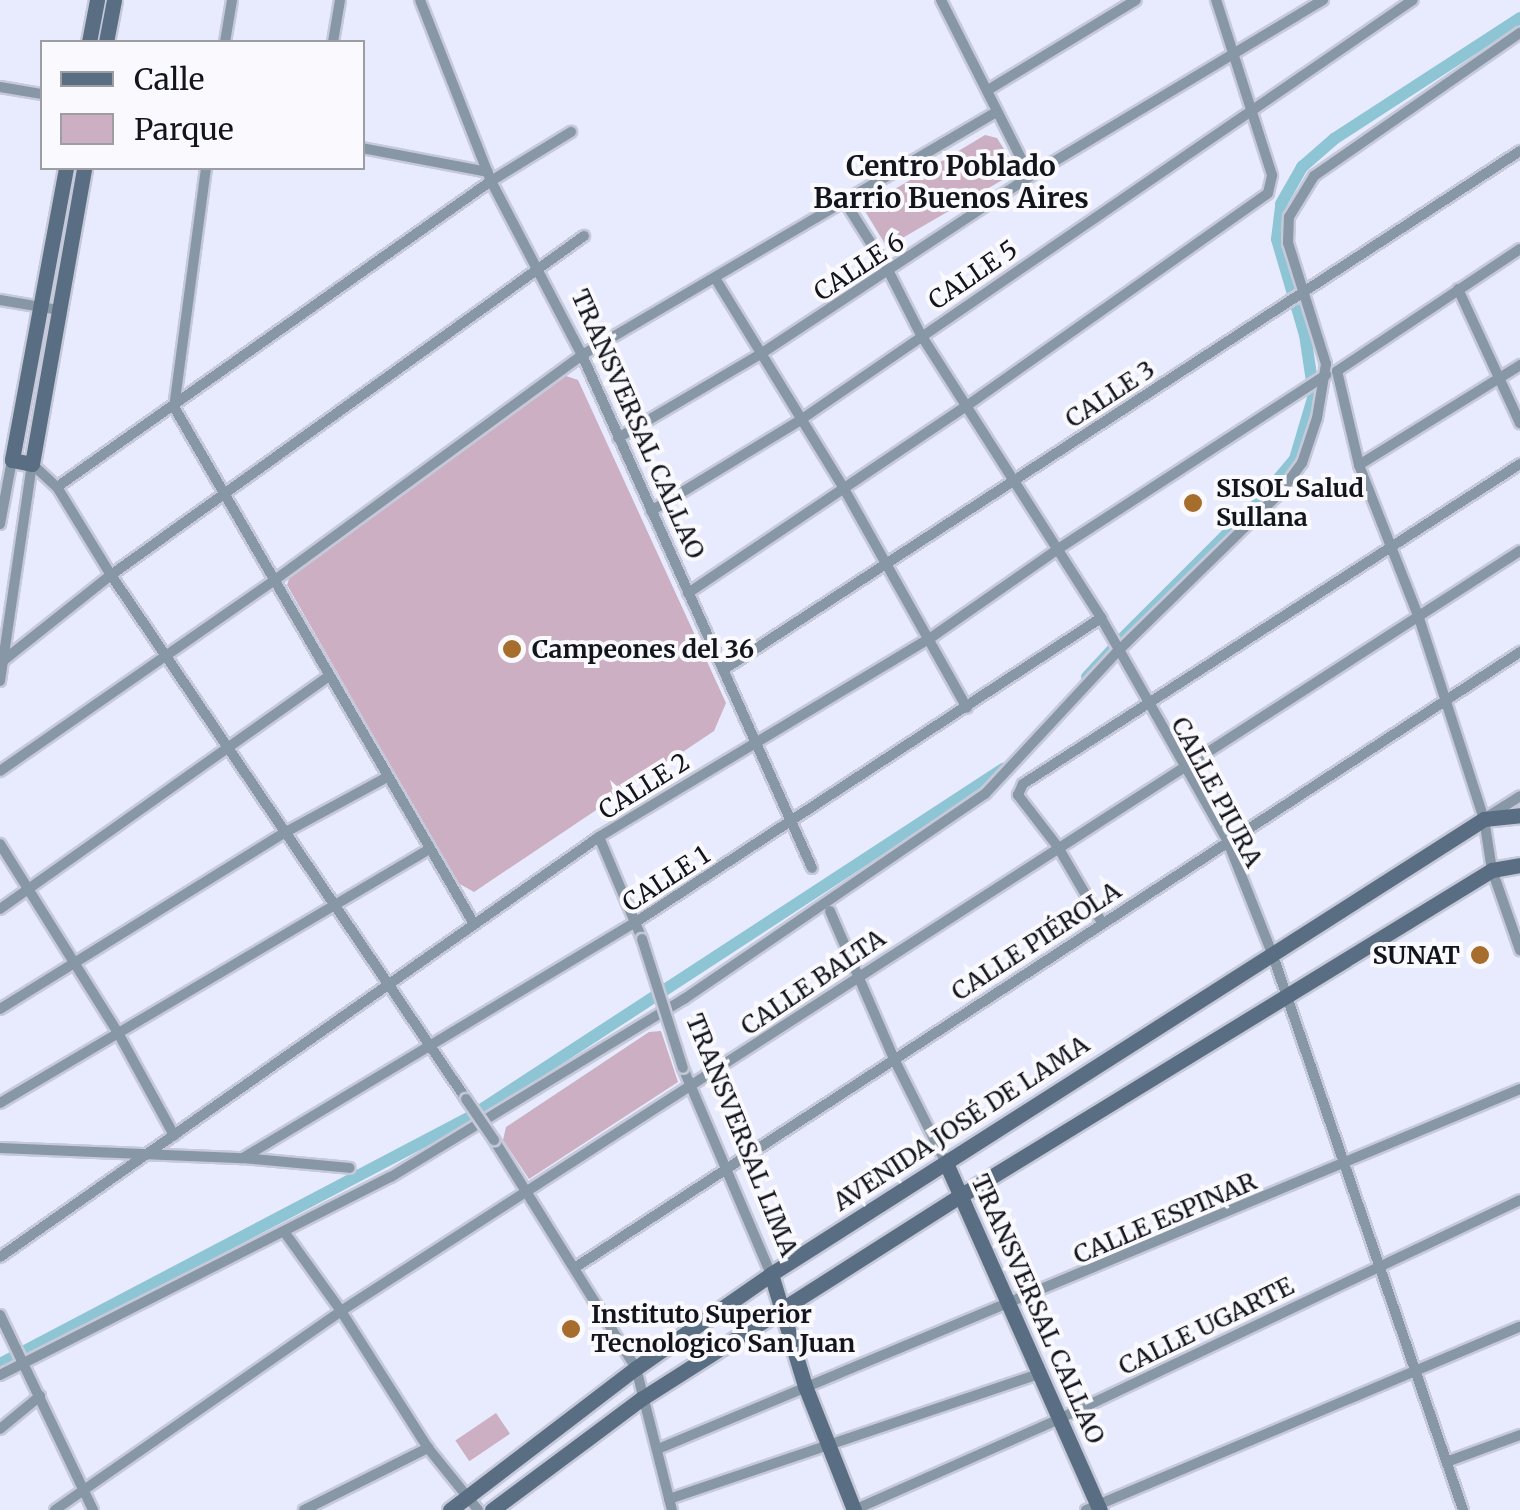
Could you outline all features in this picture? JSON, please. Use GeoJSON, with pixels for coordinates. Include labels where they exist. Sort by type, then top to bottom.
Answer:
{"type":"FeatureCollection","features":[{"type":"Feature","properties":{"kind":"main road"},"geometry":{"type":"LineString","coordinates":[[89,40],[97,0]]}},
{"type":"Feature","properties":{"kind":"main road"},"geometry":{"type":"LineString","coordinates":[[106,40],[114,0]]}},
{"type":"Feature","properties":{"kind":"main road"},"geometry":{"type":"LineString","coordinates":[[66,170],[12,460],[32,464],[84,170]]}},
{"type":"Feature","properties":{"kind":"main road","name":"AVENIDA JOSÉ DE LAMA"},"geometry":{"type":"LineString","coordinates":[[450,1510],[472,1504],[636,1368],[770,1274],[1484,819],[1520,815]]}},
{"type":"Feature","properties":{"kind":"main road"},"geometry":{"type":"LineString","coordinates":[[492,1510],[641,1399],[960,1196],[1492,870],[1520,865]]}},
{"type":"Feature","properties":{"kind":"main road","name":"TRANSVERSAL CALLAO"},"geometry":{"type":"LineString","coordinates":[[946,1162],[1095,1508]]}},
{"type":"Feature","properties":{"kind":"main road","name":"TRANSVERSAL LIMA"},"geometry":{"type":"LineString","coordinates":[[770,1274],[805,1386],[854,1510]]}},
{"type":"Feature","properties":{"kind":"street"},"geometry":{"type":"LineString","coordinates":[[226,40],[232,0]]}},
{"type":"Feature","properties":{"kind":"street"},"geometry":{"type":"LineString","coordinates":[[333,40],[340,0]]}},
{"type":"Feature","properties":{"kind":"street","name":"TRANSVERSAL CALLAO"},"geometry":{"type":"LineString","coordinates":[[420,0],[490,176],[582,355],[812,868]]}},
{"type":"Feature","properties":{"kind":"street"},"geometry":{"type":"LineString","coordinates":[[988,90],[1136,0]]}},
{"type":"Feature","properties":{"kind":"street"},"geometry":{"type":"LineString","coordinates":[[688,594],[1260,201],[1273,186],[1272,175],[1216,0]]}},
{"type":"Feature","properties":{"kind":"street","name":"CALLE 6"},"geometry":{"type":"LineString","coordinates":[[618,438],[759,355],[1030,176],[1323,0]]}},
{"type":"Feature","properties":{"kind":"street","name":"CALLE 5"},"geometry":{"type":"LineString","coordinates":[[651,511],[800,420],[1413,0]]}},
{"type":"Feature","properties":{"kind":"street"},"geometry":{"type":"LineString","coordinates":[[945,2],[1030,176]]}},
{"type":"Feature","properties":{"kind":"street"},"geometry":{"type":"LineString","coordinates":[[0,1375],[391,1177],[684,999],[953,816],[1011,770],[1117,652],[1280,492],[1310,446],[1326,375],[1319,337],[1288,243],[1289,217],[1314,176],[1520,33]]}},
{"type":"Feature","properties":{"kind":"street"},"geometry":{"type":"LineString","coordinates":[[0,87],[40,94]]}},
{"type":"Feature","properties":{"kind":"street"},"geometry":{"type":"LineString","coordinates":[[0,771],[272,582],[582,355],[997,112]]}},
{"type":"Feature","properties":{"kind":"street"},"geometry":{"type":"LineString","coordinates":[[57,487],[174,407],[490,176],[571,132]]}},
{"type":"Feature","properties":{"kind":"street"},"geometry":{"type":"LineString","coordinates":[[365,149],[490,176]]}},
{"type":"Feature","properties":{"kind":"street","name":"CALLE 3"},"geometry":{"type":"LineString","coordinates":[[723,670],[1520,151]]}},
{"type":"Feature","properties":{"kind":"street"},"geometry":{"type":"LineString","coordinates":[[206,170],[174,407],[272,582],[474,924]]}},
{"type":"Feature","properties":{"kind":"street","name":"CALLE PIURA"},"geometry":{"type":"LineString","coordinates":[[844,202],[889,272],[921,334],[1101,618],[1146,704],[1228,842],[1272,954],[1418,1368],[1463,1510]]}},
{"type":"Feature","properties":{"kind":"street"},"geometry":{"type":"LineString","coordinates":[[4,660],[111,574],[584,236]]}},
{"type":"Feature","properties":{"kind":"street"},"geometry":{"type":"LineString","coordinates":[[1520,250],[1343,363],[1337,380],[1360,464],[1446,700],[1484,819],[1492,870],[1520,950]]}},
{"type":"Feature","properties":{"kind":"street"},"geometry":{"type":"LineString","coordinates":[[715,278],[843,487],[967,708]]}},
{"type":"Feature","properties":{"kind":"street"},"geometry":{"type":"LineString","coordinates":[[1458,289],[1520,423]]}},
{"type":"Feature","properties":{"kind":"street"},"geometry":{"type":"LineString","coordinates":[[0,300],[59,310]]}},
{"type":"Feature","properties":{"kind":"street"},"geometry":{"type":"LineString","coordinates":[[1360,464],[1520,366]]}},
{"type":"Feature","properties":{"kind":"street","name":"CALLE 2"},"geometry":{"type":"LineString","coordinates":[[0,1257],[152,1155],[174,1135],[599,837],[929,640],[1058,549],[1326,375]]}},
{"type":"Feature","properties":{"kind":"street"},"geometry":{"type":"LineString","coordinates":[[0,524],[12,460]]}},
{"type":"Feature","properties":{"kind":"street"},"geometry":{"type":"LineString","coordinates":[[32,464],[57,487],[227,748],[338,905],[430,1048],[529,1190],[636,1368],[671,1504],[1039,1374]]}},
{"type":"Feature","properties":{"kind":"street"},"geometry":{"type":"LineString","coordinates":[[0,681],[32,464]]}},
{"type":"Feature","properties":{"kind":"street"},"geometry":{"type":"LineString","coordinates":[[1101,921],[1058,847],[1018,794],[1023,784],[1520,464]]}},
{"type":"Feature","properties":{"kind":"street","name":"CALLE BALTA"},"geometry":{"type":"LineString","coordinates":[[55,1510],[341,1311],[1520,551]]}},
{"type":"Feature","properties":{"kind":"street","name":"CALLE 1"},"geometry":{"type":"LineString","coordinates":[[242,1158],[636,922],[1101,618]]}},
{"type":"Feature","properties":{"kind":"street","name":"CALLE PIÉROLA"},"geometry":{"type":"LineString","coordinates":[[576,1267],[1101,921],[1520,652]]}},
{"type":"Feature","properties":{"kind":"street"},"geometry":{"type":"LineString","coordinates":[[0,909],[31,891],[329,676]]}},
{"type":"Feature","properties":{"kind":"street"},"geometry":{"type":"LineString","coordinates":[[0,1009],[284,832],[387,777]]}},
{"type":"Feature","properties":{"kind":"street"},"geometry":{"type":"LineString","coordinates":[[1484,819],[1520,796]]}},
{"type":"Feature","properties":{"kind":"street","name":"TRANSVERSAL LIMA"},"geometry":{"type":"LineString","coordinates":[[599,837],[636,922],[690,1088],[770,1274]]}},
{"type":"Feature","properties":{"kind":"street"},"geometry":{"type":"LineString","coordinates":[[0,844],[117,1031],[174,1135]]}},
{"type":"Feature","properties":{"kind":"street"},"geometry":{"type":"LineString","coordinates":[[0,1103],[428,850]]}},
{"type":"Feature","properties":{"kind":"street","name":"TRANSVERSAL CALLAO"},"geometry":{"type":"LineString","coordinates":[[830,911],[894,1060],[946,1162]]}},
{"type":"Feature","properties":{"kind":"street","name":"CALLE ESPINAR"},"geometry":{"type":"LineString","coordinates":[[658,1449],[1009,1306],[1520,1089]]}},
{"type":"Feature","properties":{"kind":"street"},"geometry":{"type":"LineString","coordinates":[[0,1148],[242,1158],[350,1168]]}},
{"type":"Feature","properties":{"kind":"street","name":"CALLE UGARTE"},"geometry":{"type":"LineString","coordinates":[[854,1510],[1059,1419],[1520,1200]]}},
{"type":"Feature","properties":{"kind":"street"},"geometry":{"type":"LineString","coordinates":[[285,1233],[341,1311],[428,1448],[472,1504]]}},
{"type":"Feature","properties":{"kind":"street"},"geometry":{"type":"LineString","coordinates":[[0,1315],[26,1362],[93,1510]]}},
{"type":"Feature","properties":{"kind":"street"},"geometry":{"type":"LineString","coordinates":[[1095,1508],[1520,1327]]}},
{"type":"Feature","properties":{"kind":"street"},"geometry":{"type":"LineString","coordinates":[[0,1429],[40,1396]]}},
{"type":"Feature","properties":{"kind":"street"},"geometry":{"type":"LineString","coordinates":[[1449,1461],[1520,1435]]}},
{"type":"Feature","properties":{"kind":"street"},"geometry":{"type":"LineString","coordinates":[[304,1510],[428,1448]]}},
{"type":"Feature","properties":{"kind":"green space"},"geometry":{"type":"Polygon","coordinates":[[[985,135],[997,138],[1014,165],[1011,175],[899,240],[890,252],[860,203],[875,201],[985,135]]]}},
{"type":"Feature","properties":{"kind":"green space","name":"Campeones del 36"},"geometry":{"type":"Polygon","coordinates":[[[563,375],[578,380],[726,703],[714,731],[474,892],[458,883],[287,585],[290,576],[563,375]]]}},
{"type":"Feature","properties":{"kind":"green space"},"geometry":{"type":"Polygon","coordinates":[[[661,1031],[678,1082],[529,1179],[503,1140],[506,1127],[649,1032],[661,1031]]]}},
{"type":"Feature","properties":{"kind":"green space"},"geometry":{"type":"Polygon","coordinates":[[[496,1413],[510,1434],[469,1461],[455,1440],[496,1413]]]}},
{"type":"Feature","properties":{"kind":"waterway"},"geometry":{"type":"LineString","coordinates":[[1118,643],[1260,501],[1295,459],[1314,395],[1305,335],[1277,239],[1281,204],[1302,167],[1334,139],[1520,18]]}},
{"type":"Feature","properties":{"kind":"waterway"},"geometry":{"type":"LineString","coordinates":[[1087,677],[1113,649]]}},
{"type":"Feature","properties":{"kind":"waterway"},"geometry":{"type":"LineString","coordinates":[[0,1364],[470,1117],[1003,769]]}},
{"type":"Feature","properties":{"kind":"place","name":"SISOL Salud Sullana"},"geometry":{"type":"Point","coordinates":[1193,503]}},
{"type":"Feature","properties":{"kind":"place","name":"Campeones del 36"},"geometry":{"type":"Point","coordinates":[512,649]}},
{"type":"Feature","properties":{"kind":"place","name":"SUNAT"},"geometry":{"type":"Point","coordinates":[1480,955]}},
{"type":"Feature","properties":{"kind":"place","name":"Instituto Superior Tecnologico San Juan"},"geometry":{"type":"Point","coordinates":[571,1329]}},
{"type":"Feature","properties":{"kind":"district","name":"Centro Poblado Barrio Buenos Aires"},"geometry":{"type":"Point","coordinates":[951,182]}}]}
